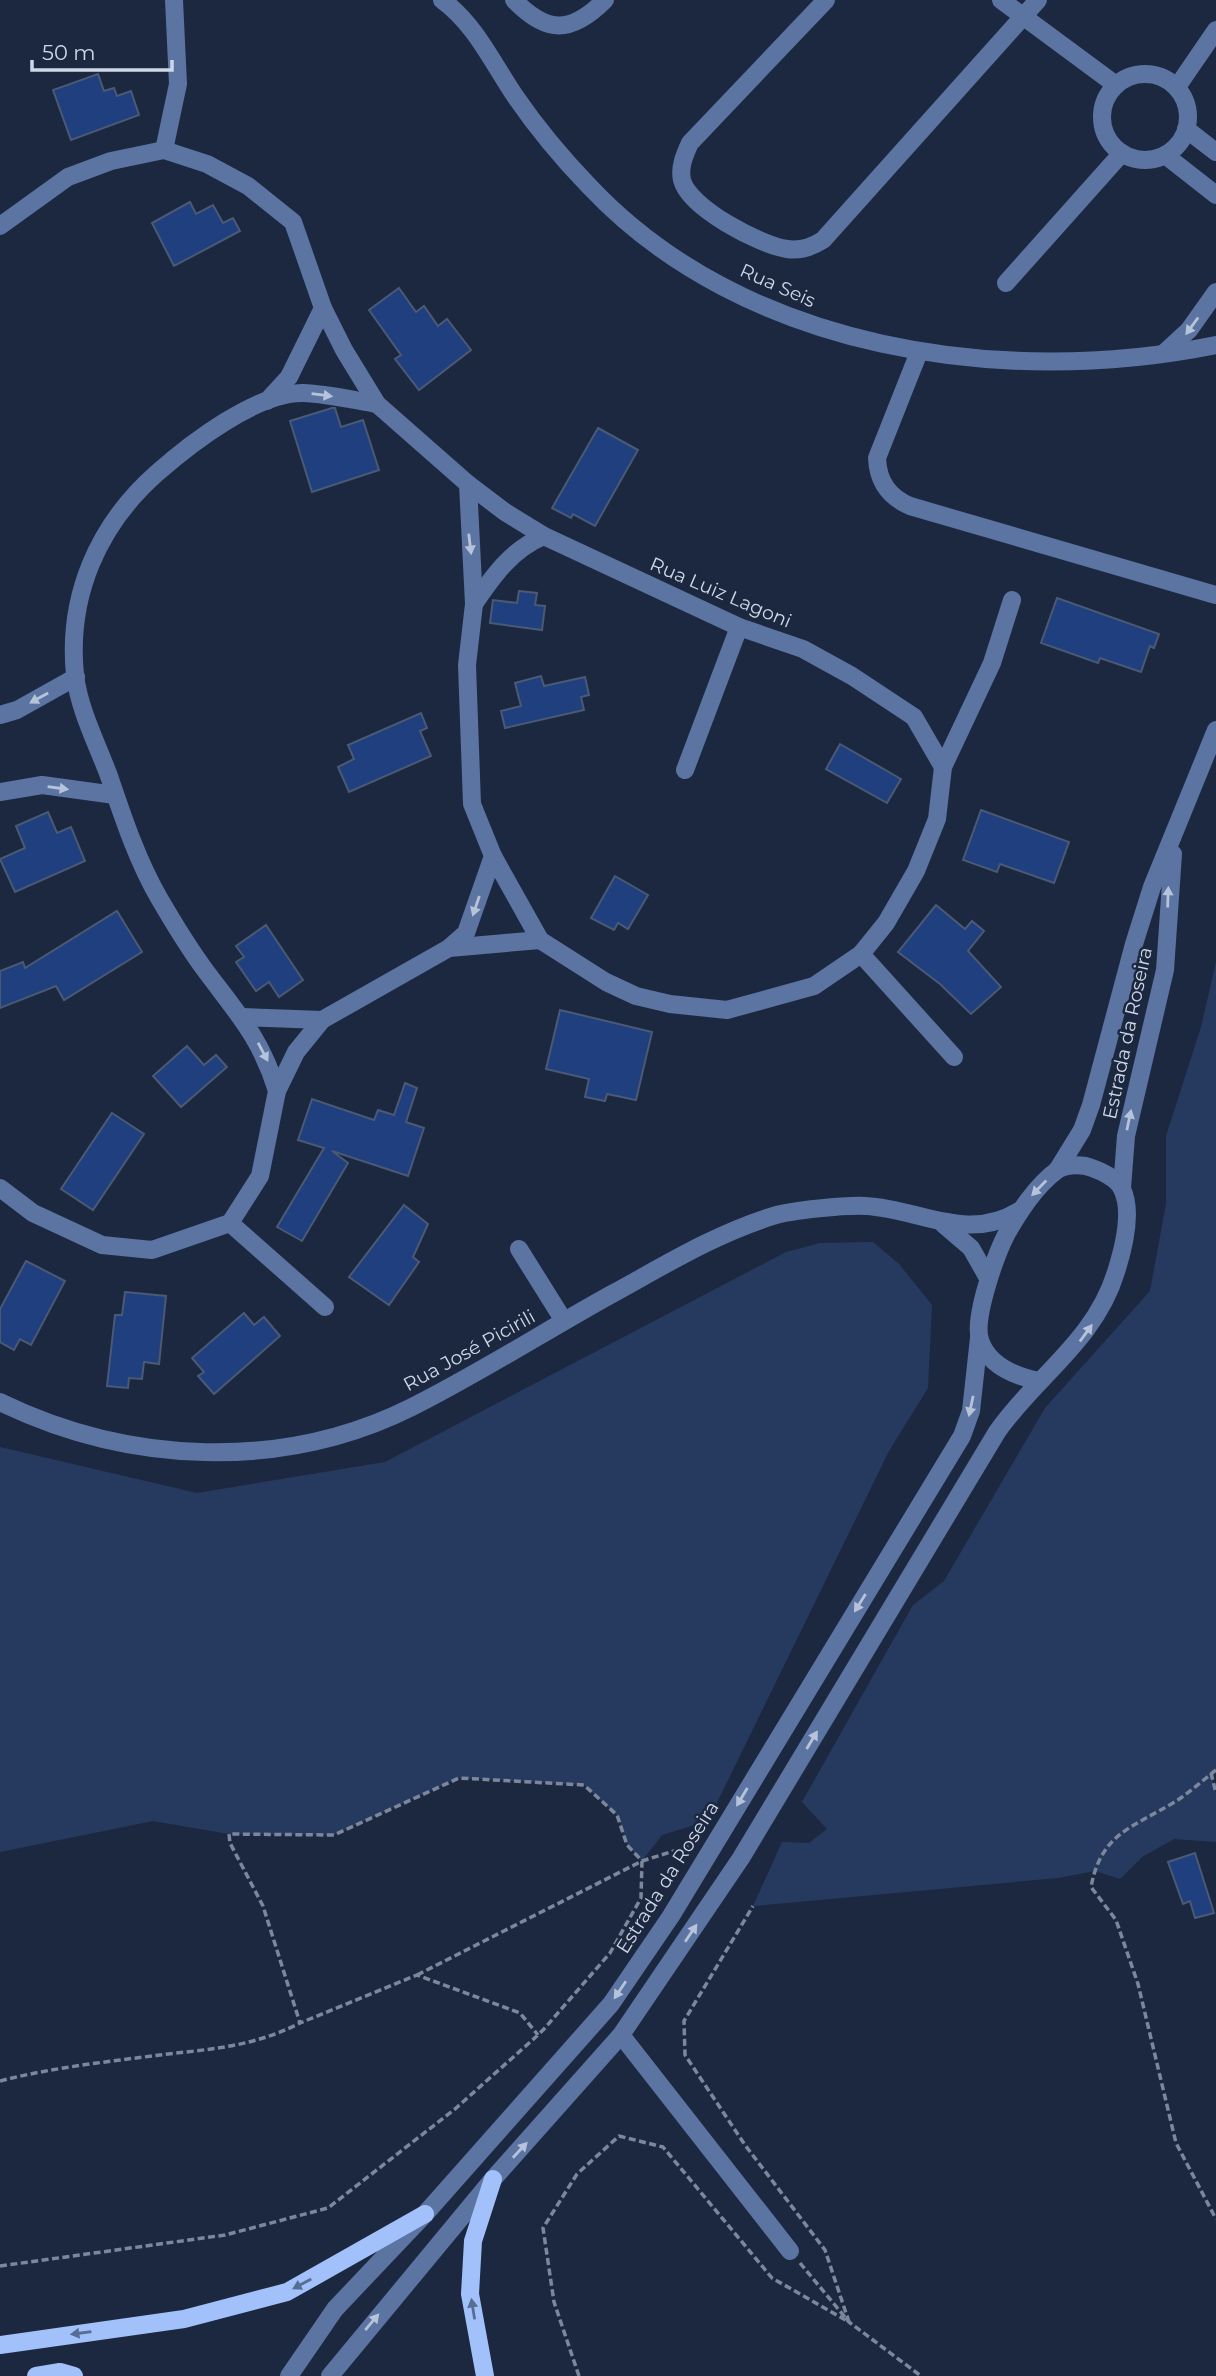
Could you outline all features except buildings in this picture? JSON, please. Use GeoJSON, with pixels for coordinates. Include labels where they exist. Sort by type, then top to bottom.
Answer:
{"type":"FeatureCollection","features":[{"type":"Feature","properties":{"kind":"main road"},"geometry":{"type":"LineString","coordinates":[[485,2376],[470,2294],[473,2241],[493,2179]]}},
{"type":"Feature","properties":{"kind":"main road"},"geometry":{"type":"LineString","coordinates":[[0,2345],[184,2319],[286,2292],[425,2214]]}},
{"type":"Feature","properties":{"kind":"main road"},"geometry":{"type":"LineString","coordinates":[[36,2376],[60,2372],[74,2376]]}},
{"type":"Feature","properties":{"kind":"street"},"geometry":{"type":"LineString","coordinates":[[164,150],[178,84],[174,0]]}},
{"type":"Feature","properties":{"kind":"street","name":"Rua Seis"},"geometry":{"type":"LineString","coordinates":[[442,0],[470,23],[515,96],[564,159],[592,189],[660,248],[728,287],[778,310],[858,338],[919,352],[982,360],[1064,362],[1162,354],[1216,345]]}},
{"type":"Feature","properties":{"kind":"street"},"geometry":{"type":"LineString","coordinates":[[514,0],[537,20],[555,27],[575,23],[605,0]]}},
{"type":"Feature","properties":{"kind":"street"},"geometry":{"type":"LineString","coordinates":[[826,0],[690,143],[682,167],[682,180],[690,195],[708,211],[751,235],[789,249],[806,248],[823,240],[1038,0]]}},
{"type":"Feature","properties":{"kind":"street"},"geometry":{"type":"LineString","coordinates":[[1001,0],[1023,19],[1116,85]]}},
{"type":"Feature","properties":{"kind":"street"},"geometry":{"type":"LineString","coordinates":[[1177,88],[1216,30]]}},
{"type":"Feature","properties":{"kind":"street"},"geometry":{"type":"LineString","coordinates":[[1147,74],[1168,80],[1177,88],[1187,107],[1186,129],[1166,155],[1144,160],[1122,153],[1107,137],[1103,126],[1104,104],[1116,85],[1125,79],[1147,74]]}},
{"type":"Feature","properties":{"kind":"street"},"geometry":{"type":"LineString","coordinates":[[1186,129],[1216,152]]}},
{"type":"Feature","properties":{"kind":"street"},"geometry":{"type":"LineString","coordinates":[[0,226],[68,177],[111,161],[164,150],[207,164],[248,186],[293,222],[323,308],[377,404]]}},
{"type":"Feature","properties":{"kind":"street"},"geometry":{"type":"LineString","coordinates":[[1006,283],[1122,153]]}},
{"type":"Feature","properties":{"kind":"street"},"geometry":{"type":"LineString","coordinates":[[1166,155],[1216,195]]}},
{"type":"Feature","properties":{"kind":"street"},"geometry":{"type":"LineString","coordinates":[[1162,354],[1189,330],[1216,292]]}},
{"type":"Feature","properties":{"kind":"street"},"geometry":{"type":"LineString","coordinates":[[277,1091],[267,1057],[158,897],[135,849],[76,677],[75,638],[81,590],[105,530],[145,484],[182,451],[267,401],[289,377],[323,308]]}},
{"type":"Feature","properties":{"kind":"street"},"geometry":{"type":"LineString","coordinates":[[919,352],[877,458],[879,474],[890,494],[910,506],[1216,595]]}},
{"type":"Feature","properties":{"kind":"street"},"geometry":{"type":"LineString","coordinates":[[267,401],[301,393],[377,404]]}},
{"type":"Feature","properties":{"kind":"street","name":"Rua Luiz Lagoni"},"geometry":{"type":"LineString","coordinates":[[377,404],[468,484],[505,512],[544,536],[739,626],[803,649],[852,676],[914,717],[943,767]]}},
{"type":"Feature","properties":{"kind":"street"},"geometry":{"type":"LineString","coordinates":[[468,484],[474,604],[467,665],[472,804],[493,856],[540,940],[606,982],[636,996],[727,1010],[814,986],[861,954],[887,923],[916,872],[937,819],[943,767],[992,663],[1012,600]]}},
{"type":"Feature","properties":{"kind":"street"},"geometry":{"type":"LineString","coordinates":[[474,604],[497,571],[524,544],[544,536]]}},
{"type":"Feature","properties":{"kind":"street"},"geometry":{"type":"LineString","coordinates":[[685,770],[739,626]]}},
{"type":"Feature","properties":{"kind":"street"},"geometry":{"type":"LineString","coordinates":[[0,715],[16,710],[76,677]]}},
{"type":"Feature","properties":{"kind":"street","name":"Estrada da Roseira"},"geometry":{"type":"LineString","coordinates":[[289,2376],[335,2309],[425,2214],[611,2004],[671,1916],[962,1436],[971,1411],[988,1278],[1021,1210],[1058,1169],[1082,1130],[1134,944],[1216,730]]}},
{"type":"Feature","properties":{"kind":"street"},"geometry":{"type":"LineString","coordinates":[[0,792],[42,785],[116,795]]}},
{"type":"Feature","properties":{"kind":"street","name":"Estrada da Roseira"},"geometry":{"type":"LineString","coordinates":[[330,2376],[493,2179],[621,2035],[741,1858],[997,1432],[1038,1381],[1076,1346],[1109,1294],[1123,1242],[1126,1213],[1122,1188],[1126,1136],[1165,970],[1169,878],[1186,804]]}},
{"type":"Feature","properties":{"kind":"street"},"geometry":{"type":"LineString","coordinates":[[0,1188],[33,1213],[102,1245],[152,1250],[230,1223],[260,1176],[277,1091],[296,1052],[322,1020],[449,948],[466,933],[493,856]]}},
{"type":"Feature","properties":{"kind":"street"},"geometry":{"type":"LineString","coordinates":[[449,948],[540,940]]}},
{"type":"Feature","properties":{"kind":"street"},"geometry":{"type":"LineString","coordinates":[[861,954],[954,1057]]}},
{"type":"Feature","properties":{"kind":"street"},"geometry":{"type":"LineString","coordinates":[[242,1017],[322,1020]]}},
{"type":"Feature","properties":{"kind":"street"},"geometry":{"type":"LineString","coordinates":[[1058,1169],[1088,1166],[1110,1177],[1122,1188]]}},
{"type":"Feature","properties":{"kind":"street","name":"Rua José Picirili"},"geometry":{"type":"LineString","coordinates":[[0,1402],[42,1422],[157,1451],[232,1454],[340,1435],[410,1408],[714,1237],[777,1214],[866,1206],[920,1216],[943,1224]]}},
{"type":"Feature","properties":{"kind":"street"},"geometry":{"type":"LineString","coordinates":[[943,1224],[986,1225],[1003,1221],[1021,1210]]}},
{"type":"Feature","properties":{"kind":"street"},"geometry":{"type":"LineString","coordinates":[[230,1223],[326,1307]]}},
{"type":"Feature","properties":{"kind":"street"},"geometry":{"type":"LineString","coordinates":[[943,1224],[971,1248],[988,1278]]}},
{"type":"Feature","properties":{"kind":"street"},"geometry":{"type":"LineString","coordinates":[[519,1249],[564,1321]]}},
{"type":"Feature","properties":{"kind":"street"},"geometry":{"type":"LineString","coordinates":[[979,1338],[1000,1365],[1015,1376],[1038,1381]]}},
{"type":"Feature","properties":{"kind":"street"},"geometry":{"type":"LineString","coordinates":[[621,2035],[790,2250]]}},
{"type":"Feature","properties":{"kind":"path"},"geometry":{"type":"LineString","coordinates":[[1216,1770],[1176,1801],[1119,1833],[1098,1858],[1091,1887],[1115,1920],[1139,1984],[1175,2143],[1216,2219]]}},
{"type":"Feature","properties":{"kind":"path"},"geometry":{"type":"LineString","coordinates":[[1211,1773],[1216,1793]]}},
{"type":"Feature","properties":{"kind":"path"},"geometry":{"type":"LineString","coordinates":[[0,2266],[225,2235],[328,2208],[455,2109],[538,2035],[610,1953],[641,1898],[642,1861],[627,1845],[617,1815],[584,1785],[459,1778],[334,1835],[229,1834],[230,1843],[263,1906],[300,2023]]}},
{"type":"Feature","properties":{"kind":"path"},"geometry":{"type":"LineString","coordinates":[[0,2081],[144,2057],[235,2047],[271,2038],[300,2023],[417,1975],[642,1861],[718,1837]]}},
{"type":"Feature","properties":{"kind":"path"},"geometry":{"type":"LineString","coordinates":[[754,1906],[684,2021],[685,2055],[745,2146],[825,2250],[849,2322]]}},
{"type":"Feature","properties":{"kind":"path"},"geometry":{"type":"LineString","coordinates":[[417,1975],[520,2013],[538,2035]]}},
{"type":"Feature","properties":{"kind":"path"},"geometry":{"type":"LineString","coordinates":[[579,2376],[554,2302],[543,2228],[577,2174],[619,2136],[663,2147],[772,2278],[849,2322],[920,2376]]}},
{"type":"Feature","properties":{"kind":"path"},"geometry":{"type":"LineString","coordinates":[[790,2250],[849,2322]]}},
{"type":"Feature","properties":{"kind":"shaded area"},"geometry":{"type":"Polygon","coordinates":[[[1216,962],[1216,1770],[1211,1774],[1216,1793],[1216,1842],[1174,1839],[1142,1857],[1120,1879],[1095,1871],[1058,1878],[753,1906],[782,1842],[809,1843],[827,1829],[802,1802],[913,1605],[944,1581],[1045,1408],[1150,1291],[1166,1204],[1166,1136],[1201,1027],[1216,962]]]}},
{"type":"Feature","properties":{"kind":"shaded area"},"geometry":{"type":"Polygon","coordinates":[[[873,1242],[899,1264],[932,1305],[928,1388],[889,1451],[708,1821],[662,1835],[642,1861],[627,1845],[617,1815],[584,1785],[459,1778],[334,1835],[229,1834],[153,1821],[0,1852],[0,1447],[197,1493],[385,1462],[786,1252],[820,1243],[873,1242]]]}}]}
